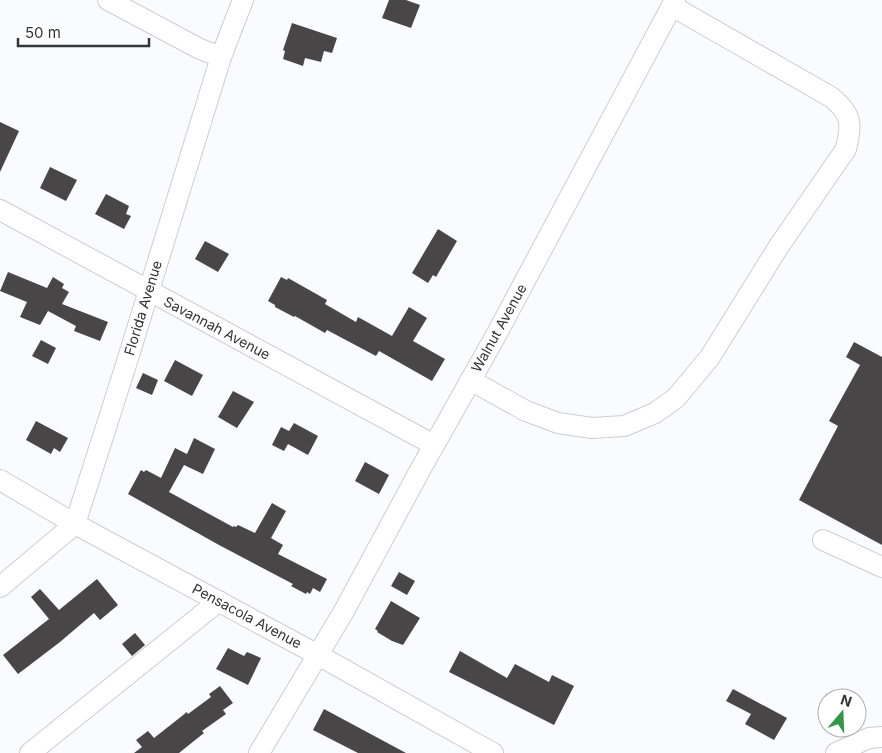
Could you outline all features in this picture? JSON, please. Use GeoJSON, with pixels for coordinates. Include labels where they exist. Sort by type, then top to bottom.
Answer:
{"type":"FeatureCollection","features":[{"type":"Feature","properties":{"kind":"street"},"geometry":{"type":"LineString","coordinates":[[108,0],[200,49],[221,57]]}},
{"type":"Feature","properties":{"kind":"street","name":"Florida Avenue"},"geometry":{"type":"LineString","coordinates":[[75,524],[221,57],[243,0]]}},
{"type":"Feature","properties":{"kind":"street"},"geometry":{"type":"LineString","coordinates":[[470,380],[526,411],[558,423],[592,428],[624,426],[655,413],[676,398],[710,357],[779,246],[846,149],[850,130],[849,117],[843,106],[674,3]]}},
{"type":"Feature","properties":{"kind":"street","name":"Walnut Avenue"},"geometry":{"type":"LineString","coordinates":[[259,753],[344,611],[674,3]]}},
{"type":"Feature","properties":{"kind":"street","name":"Savannah Avenue"},"geometry":{"type":"LineString","coordinates":[[0,210],[434,445]]}},
{"type":"Feature","properties":{"kind":"street","name":"Pensacola Avenue"},"geometry":{"type":"LineString","coordinates":[[0,480],[75,524],[318,655],[493,753]]}},
{"type":"Feature","properties":{"kind":"street"},"geometry":{"type":"LineString","coordinates":[[0,587],[75,524]]}},
{"type":"Feature","properties":{"kind":"street"},"geometry":{"type":"LineString","coordinates":[[823,540],[882,567]]}},
{"type":"Feature","properties":{"kind":"street"},"geometry":{"type":"LineString","coordinates":[[30,753],[219,601]]}},
{"type":"Feature","properties":{"kind":"street"},"geometry":{"type":"LineString","coordinates":[[836,753],[869,738],[882,737]]}},
{"type":"Feature","properties":{"kind":"building"},"geometry":{"type":"Polygon","coordinates":[[[389,0],[406,0],[420,5],[411,28],[382,18],[389,0]]]}},
{"type":"Feature","properties":{"kind":"building"},"geometry":{"type":"Polygon","coordinates":[[[292,23],[337,38],[332,53],[324,51],[321,62],[305,58],[303,66],[283,59],[285,51],[283,50],[292,23]]]}},
{"type":"Feature","properties":{"kind":"building"},"geometry":{"type":"Polygon","coordinates":[[[0,122],[19,131],[0,172],[0,122]]]}},
{"type":"Feature","properties":{"kind":"building"},"geometry":{"type":"Polygon","coordinates":[[[50,167],[77,180],[66,201],[40,188],[50,167]]]}},
{"type":"Feature","properties":{"kind":"building"},"geometry":{"type":"Polygon","coordinates":[[[106,194],[129,206],[126,214],[131,216],[124,229],[95,214],[106,194]]]}},
{"type":"Feature","properties":{"kind":"building"},"geometry":{"type":"Polygon","coordinates":[[[438,229],[457,241],[436,277],[433,275],[428,283],[412,273],[438,229]]]}},
{"type":"Feature","properties":{"kind":"building"},"geometry":{"type":"Polygon","coordinates":[[[205,241],[229,254],[218,272],[195,259],[205,241]]]}},
{"type":"Feature","properties":{"kind":"building"},"geometry":{"type":"Polygon","coordinates":[[[8,272],[47,288],[53,277],[64,284],[62,288],[69,292],[62,304],[108,322],[100,341],[74,331],[76,326],[48,311],[40,325],[20,317],[27,302],[0,291],[8,272]]]}},
{"type":"Feature","properties":{"kind":"building"},"geometry":{"type":"Polygon","coordinates":[[[281,277],[287,280],[288,278],[327,300],[325,304],[356,322],[358,317],[392,336],[409,307],[427,318],[413,341],[445,359],[432,381],[379,351],[376,356],[327,330],[325,333],[275,307],[275,305],[268,301],[281,277]]]}},
{"type":"Feature","properties":{"kind":"building"},"geometry":{"type":"Polygon","coordinates":[[[41,340],[56,348],[48,364],[32,356],[41,340]]]}},
{"type":"Feature","properties":{"kind":"building"},"geometry":{"type":"Polygon","coordinates":[[[854,342],[882,357],[882,545],[799,500],[838,426],[829,421],[860,365],[846,357],[854,342]]]}},
{"type":"Feature","properties":{"kind":"building"},"geometry":{"type":"Polygon","coordinates":[[[175,360],[203,375],[192,396],[164,381],[175,360]]]}},
{"type":"Feature","properties":{"kind":"building"},"geometry":{"type":"Polygon","coordinates":[[[143,373],[158,380],[152,395],[136,388],[143,373]]]}},
{"type":"Feature","properties":{"kind":"building"},"geometry":{"type":"Polygon","coordinates":[[[233,391],[254,402],[237,428],[218,417],[233,391]]]}},
{"type":"Feature","properties":{"kind":"building"},"geometry":{"type":"Polygon","coordinates":[[[36,421],[68,438],[60,452],[54,448],[51,454],[26,440],[36,421]]]}},
{"type":"Feature","properties":{"kind":"building"},"geometry":{"type":"Polygon","coordinates":[[[294,423],[318,436],[308,455],[288,444],[284,451],[272,445],[281,427],[289,431],[294,423]]]}},
{"type":"Feature","properties":{"kind":"building"},"geometry":{"type":"Polygon","coordinates":[[[194,438],[215,449],[203,474],[184,465],[169,492],[233,527],[238,525],[255,533],[272,503],[286,511],[271,538],[283,545],[278,554],[327,579],[320,592],[313,588],[310,594],[307,592],[306,594],[291,586],[293,584],[128,494],[141,470],[144,472],[146,470],[161,478],[175,448],[187,454],[194,438]]]}},
{"type":"Feature","properties":{"kind":"building"},"geometry":{"type":"Polygon","coordinates":[[[365,462],[389,475],[379,494],[355,481],[365,462]]]}},
{"type":"Feature","properties":{"kind":"building"},"geometry":{"type":"Polygon","coordinates":[[[399,572],[415,581],[407,595],[391,586],[399,572]]]}},
{"type":"Feature","properties":{"kind":"building"},"geometry":{"type":"Polygon","coordinates":[[[97,579],[118,605],[100,620],[94,613],[18,674],[3,655],[49,619],[31,597],[40,589],[59,610],[97,579]]]}},
{"type":"Feature","properties":{"kind":"building"},"geometry":{"type":"Polygon","coordinates":[[[391,601],[420,618],[403,645],[392,641],[375,629],[391,601]]]}},
{"type":"Feature","properties":{"kind":"building"},"geometry":{"type":"Polygon","coordinates":[[[135,633],[145,645],[132,656],[122,644],[135,633]]]}},
{"type":"Feature","properties":{"kind":"building"},"geometry":{"type":"Polygon","coordinates":[[[228,648],[244,656],[247,652],[261,658],[248,685],[216,669],[228,648]]]}},
{"type":"Feature","properties":{"kind":"building"},"geometry":{"type":"Polygon","coordinates":[[[460,651],[507,678],[515,664],[549,682],[552,675],[574,686],[554,725],[449,672],[460,651]]]}},
{"type":"Feature","properties":{"kind":"building"},"geometry":{"type":"Polygon","coordinates":[[[220,686],[233,703],[223,710],[226,714],[202,731],[204,733],[179,753],[134,753],[142,747],[136,740],[148,731],[154,738],[187,712],[188,714],[211,697],[209,694],[220,686]]]}},
{"type":"Feature","properties":{"kind":"building"},"geometry":{"type":"Polygon","coordinates":[[[733,689],[787,718],[774,740],[745,724],[751,714],[726,701],[733,689]]]}},
{"type":"Feature","properties":{"kind":"building"},"geometry":{"type":"Polygon","coordinates":[[[324,709],[406,753],[358,753],[313,730],[324,709]]]}}]}
